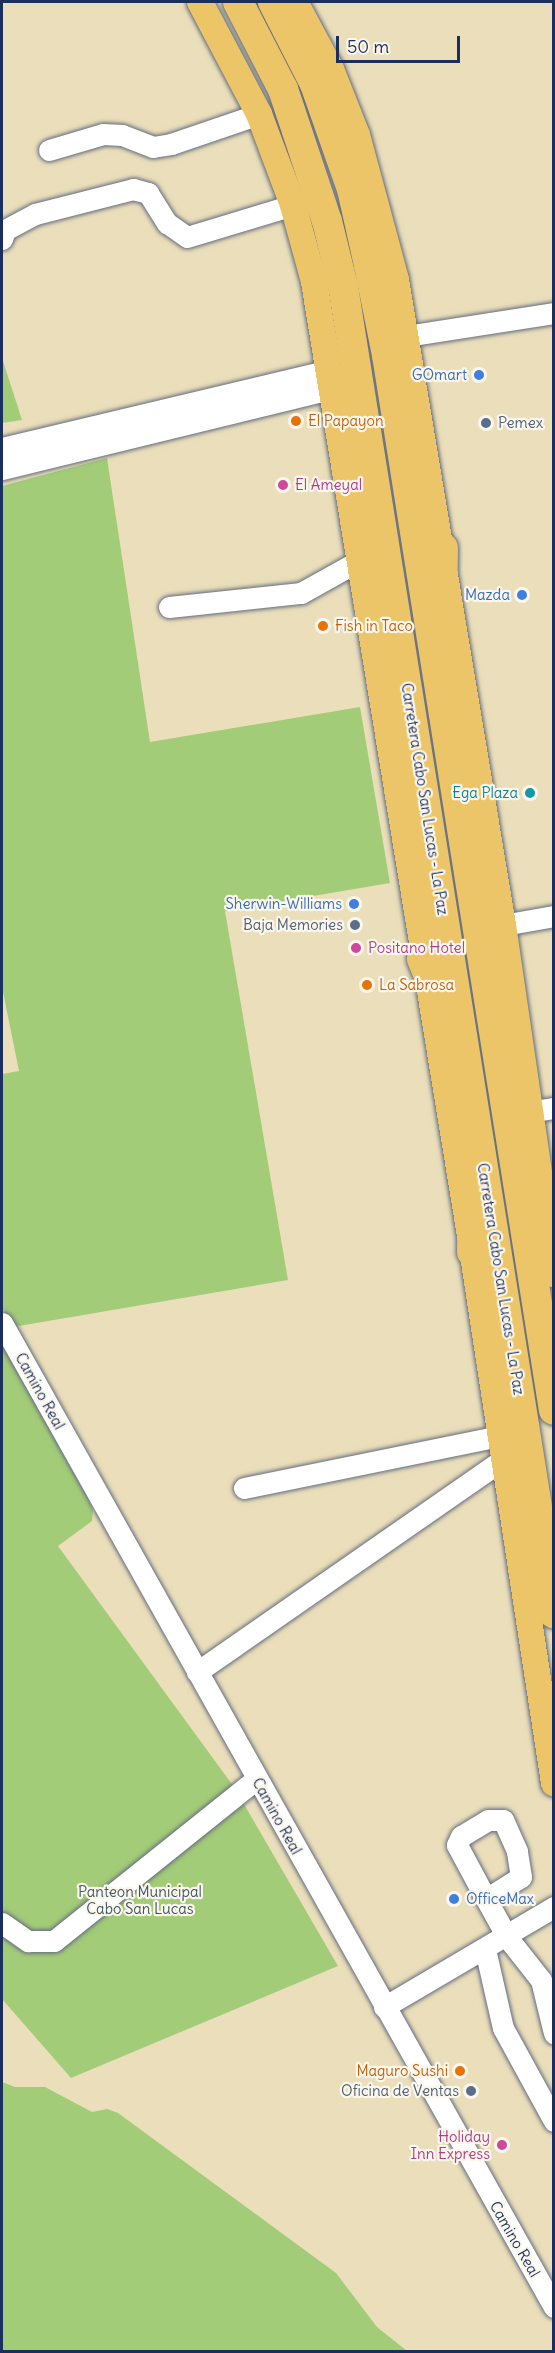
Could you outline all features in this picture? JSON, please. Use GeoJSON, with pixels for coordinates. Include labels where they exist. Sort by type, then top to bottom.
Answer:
{"type":"FeatureCollection","features":[{"type":"Feature","properties":{"kind":"highway","name":"Carretera Cabo San Lucas - La Paz"},"geometry":{"type":"LineString","coordinates":[[238,2],[283,89],[327,221],[343,286],[554,1613]]}},
{"type":"Feature","properties":{"kind":"highway","name":"Carretera Cabo San Lucas - La Paz"},"geometry":{"type":"LineString","coordinates":[[273,2],[315,84],[352,189],[387,355],[554,1410]]}},
{"type":"Feature","properties":{"kind":"highway"},"geometry":{"type":"LineString","coordinates":[[440,701],[443,548]]}},
{"type":"Feature","properties":{"kind":"highway"},"geometry":{"type":"LineString","coordinates":[[422,959],[470,1079]]}},
{"type":"Feature","properties":{"kind":"highway"},"geometry":{"type":"LineString","coordinates":[[472,1252],[474,1111]]}},
{"type":"Feature","properties":{"kind":"main road"},"geometry":{"type":"LineString","coordinates":[[200,2],[259,114],[293,205],[314,282],[330,370],[422,959],[472,1252],[554,1783]]}},
{"type":"Feature","properties":{"kind":"main road"},"geometry":{"type":"LineString","coordinates":[[295,2],[331,69],[357,135],[380,210],[406,336],[443,548],[503,925],[528,1112],[554,1274]]}},
{"type":"Feature","properties":{"kind":"street"},"geometry":{"type":"LineString","coordinates":[[49,150],[103,134],[122,135],[153,147],[171,144],[259,114]]}},
{"type":"Feature","properties":{"kind":"street"},"geometry":{"type":"LineString","coordinates":[[2,239],[5,230],[35,214],[134,189],[148,193],[167,223],[187,237],[293,205]]}},
{"type":"Feature","properties":{"kind":"street"},"geometry":{"type":"LineString","coordinates":[[406,336],[554,313]]}},
{"type":"Feature","properties":{"kind":"street"},"geometry":{"type":"LineString","coordinates":[[2,469],[70,442],[330,370]]}},
{"type":"Feature","properties":{"kind":"street"},"geometry":{"type":"LineString","coordinates":[[2,448],[70,442],[322,390],[334,398]]}},
{"type":"Feature","properties":{"kind":"street"},"geometry":{"type":"LineString","coordinates":[[169,607],[289,596],[360,560]]}},
{"type":"Feature","properties":{"kind":"street"},"geometry":{"type":"LineString","coordinates":[[503,925],[554,916]]}},
{"type":"Feature","properties":{"kind":"street"},"geometry":{"type":"LineString","coordinates":[[528,1112],[554,1108]]}},
{"type":"Feature","properties":{"kind":"street","name":"Camino Real"},"geometry":{"type":"LineString","coordinates":[[2,1323],[554,2307]]}},
{"type":"Feature","properties":{"kind":"street"},"geometry":{"type":"LineString","coordinates":[[244,1488],[501,1447]]}},
{"type":"Feature","properties":{"kind":"street"},"geometry":{"type":"LineString","coordinates":[[197,1672],[501,1447]]}},
{"type":"Feature","properties":{"kind":"street"},"geometry":{"type":"LineString","coordinates":[[2,1923],[28,1941],[43,1943],[60,1938],[256,1779]]}},
{"type":"Feature","properties":{"kind":"street"},"geometry":{"type":"LineString","coordinates":[[486,1899],[515,1932],[541,1980],[554,2033]]}},
{"type":"Feature","properties":{"kind":"street"},"geometry":{"type":"LineString","coordinates":[[384,2007],[554,1907]]}},
{"type":"Feature","properties":{"kind":"street"},"geometry":{"type":"LineString","coordinates":[[515,1932],[554,1927]]}},
{"type":"Feature","properties":{"kind":"street"},"geometry":{"type":"LineString","coordinates":[[485,1949],[503,2028],[553,2119]]}},
{"type":"Feature","properties":{"kind":"green space"},"geometry":{"type":"Polygon","coordinates":[[[2,358],[22,420],[2,423],[2,358]]]}},
{"type":"Feature","properties":{"kind":"green space"},"geometry":{"type":"Polygon","coordinates":[[[107,458],[150,742],[360,707],[390,883],[225,911],[288,1280],[13,1327],[2,1307],[2,1074],[19,1071],[2,987],[2,486],[107,458]]]}},
{"type":"Feature","properties":{"kind":"green space","name":"Panteon Municipal Cabo San Lucas"},"geometry":{"type":"Polygon","coordinates":[[[2,1336],[84,1486],[93,1511],[92,1521],[58,1546],[234,1787],[338,1966],[71,2078],[2,1999],[2,1336]]]}},
{"type":"Feature","properties":{"kind":"green space"},"geometry":{"type":"Polygon","coordinates":[[[2,2082],[15,2087],[45,2087],[92,2112],[107,2109],[118,2113],[336,2273],[377,2327],[407,2351],[2,2351],[2,2082]]]}},
{"type":"Feature","properties":{"kind":"place","name":"GOmart"},"geometry":{"type":"Point","coordinates":[479,375]}},
{"type":"Feature","properties":{"kind":"place","name":"El Papayon"},"geometry":{"type":"Point","coordinates":[296,421]}},
{"type":"Feature","properties":{"kind":"place","name":"Pemex"},"geometry":{"type":"Point","coordinates":[486,423]}},
{"type":"Feature","properties":{"kind":"place","name":"El Ameyal"},"geometry":{"type":"Point","coordinates":[283,485]}},
{"type":"Feature","properties":{"kind":"place","name":"Mazda"},"geometry":{"type":"Point","coordinates":[522,595]}},
{"type":"Feature","properties":{"kind":"place","name":"Fish in Taco"},"geometry":{"type":"Point","coordinates":[323,626]}},
{"type":"Feature","properties":{"kind":"place","name":"Ega Plaza"},"geometry":{"type":"Point","coordinates":[530,793]}},
{"type":"Feature","properties":{"kind":"place","name":"Sherwin-Williams"},"geometry":{"type":"Point","coordinates":[354,904]}},
{"type":"Feature","properties":{"kind":"place","name":"Baja Memories"},"geometry":{"type":"Point","coordinates":[355,925]}},
{"type":"Feature","properties":{"kind":"place","name":"Positano Hotel"},"geometry":{"type":"Point","coordinates":[356,948]}},
{"type":"Feature","properties":{"kind":"place","name":"La Sabrosa"},"geometry":{"type":"Point","coordinates":[367,985]}},
{"type":"Feature","properties":{"kind":"place","name":"OfficeMax"},"geometry":{"type":"Point","coordinates":[454,1899]}},
{"type":"Feature","properties":{"kind":"place","name":"Maguro Sushi"},"geometry":{"type":"Point","coordinates":[460,2071]}},
{"type":"Feature","properties":{"kind":"place","name":"Oficina de Ventas"},"geometry":{"type":"Point","coordinates":[471,2091]}},
{"type":"Feature","properties":{"kind":"place","name":"Holiday Inn Express"},"geometry":{"type":"Point","coordinates":[502,2145]}}]}
